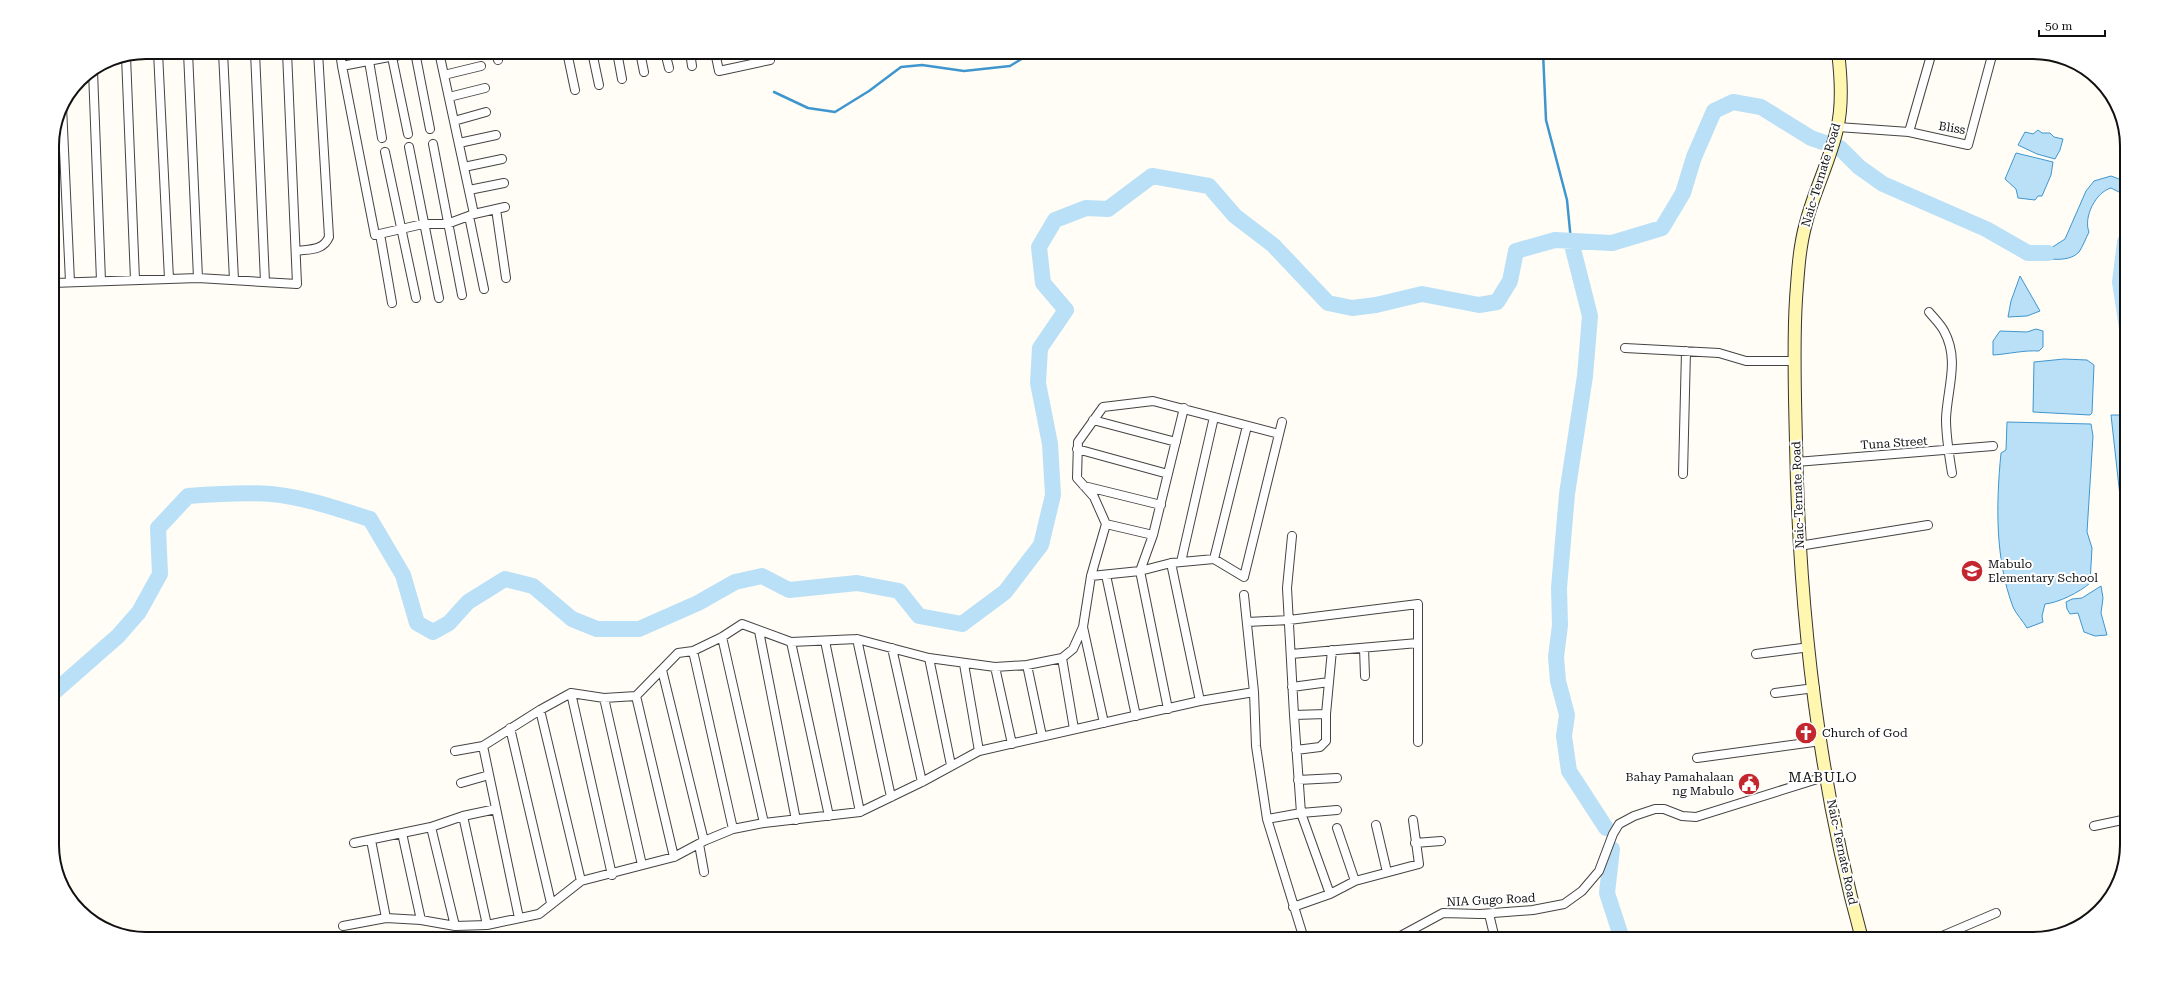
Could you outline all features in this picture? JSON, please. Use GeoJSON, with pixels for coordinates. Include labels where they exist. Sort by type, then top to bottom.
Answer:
{"type":"FeatureCollection","features":[{"type":"Feature","properties":{"kind":"main road","name":"Naic-Ternate Road"},"geometry":{"type":"LineString","coordinates":[[1839,59],[1840,74],[1838,127],[1806,222],[1801,244],[1796,303],[1794,361],[1796,462],[1800,546],[1821,741],[1847,882],[1860,932]]}},
{"type":"Feature","properties":{"kind":"street"},"geometry":{"type":"LineString","coordinates":[[158,59],[169,279]]}},
{"type":"Feature","properties":{"kind":"street"},"geometry":{"type":"LineString","coordinates":[[188,59],[198,278]]}},
{"type":"Feature","properties":{"kind":"street"},"geometry":{"type":"LineString","coordinates":[[223,59],[234,280]]}},
{"type":"Feature","properties":{"kind":"street"},"geometry":{"type":"LineString","coordinates":[[255,59],[265,282]]}},
{"type":"Feature","properties":{"kind":"street"},"geometry":{"type":"LineString","coordinates":[[59,283],[198,278],[297,284],[287,59]]}},
{"type":"Feature","properties":{"kind":"street"},"geometry":{"type":"LineString","coordinates":[[296,251],[322,247],[326,244],[329,238],[318,59]]}},
{"type":"Feature","properties":{"kind":"street"},"geometry":{"type":"LineString","coordinates":[[341,59],[375,235],[423,224],[447,224],[472,215],[505,207]]}},
{"type":"Feature","properties":{"kind":"street"},"geometry":{"type":"LineString","coordinates":[[342,66],[378,59]]}},
{"type":"Feature","properties":{"kind":"street"},"geometry":{"type":"LineString","coordinates":[[393,59],[408,134]]}},
{"type":"Feature","properties":{"kind":"street"},"geometry":{"type":"LineString","coordinates":[[416,59],[430,129]]}},
{"type":"Feature","properties":{"kind":"street"},"geometry":{"type":"LineString","coordinates":[[441,59],[469,190],[484,289]]}},
{"type":"Feature","properties":{"kind":"street"},"geometry":{"type":"LineString","coordinates":[[569,59],[575,90]]}},
{"type":"Feature","properties":{"kind":"street"},"geometry":{"type":"LineString","coordinates":[[593,59],[599,85]]}},
{"type":"Feature","properties":{"kind":"street"},"geometry":{"type":"LineString","coordinates":[[618,59],[622,79]]}},
{"type":"Feature","properties":{"kind":"street"},"geometry":{"type":"LineString","coordinates":[[641,59],[644,72]]}},
{"type":"Feature","properties":{"kind":"street"},"geometry":{"type":"LineString","coordinates":[[667,59],[669,68]]}},
{"type":"Feature","properties":{"kind":"street"},"geometry":{"type":"LineString","coordinates":[[691,59],[692,66]]}},
{"type":"Feature","properties":{"kind":"street"},"geometry":{"type":"LineString","coordinates":[[717,59],[719,71],[770,60]]}},
{"type":"Feature","properties":{"kind":"street"},"geometry":{"type":"LineString","coordinates":[[1909,132],[1930,59]]}},
{"type":"Feature","properties":{"kind":"street","name":"Bliss"},"geometry":{"type":"LineString","coordinates":[[1838,127],[1909,132],[1968,145],[1991,59]]}},
{"type":"Feature","properties":{"kind":"street"},"geometry":{"type":"LineString","coordinates":[[369,61],[382,138]]}},
{"type":"Feature","properties":{"kind":"street"},"geometry":{"type":"LineString","coordinates":[[126,62],[135,280]]}},
{"type":"Feature","properties":{"kind":"street"},"geometry":{"type":"LineString","coordinates":[[444,75],[481,66]]}},
{"type":"Feature","properties":{"kind":"street"},"geometry":{"type":"LineString","coordinates":[[93,78],[101,281]]}},
{"type":"Feature","properties":{"kind":"street"},"geometry":{"type":"LineString","coordinates":[[449,97],[485,88]]}},
{"type":"Feature","properties":{"kind":"street"},"geometry":{"type":"LineString","coordinates":[[454,121],[486,112]]}},
{"type":"Feature","properties":{"kind":"street"},"geometry":{"type":"LineString","coordinates":[[63,122],[70,282]]}},
{"type":"Feature","properties":{"kind":"street"},"geometry":{"type":"LineString","coordinates":[[459,143],[496,136]]}},
{"type":"Feature","properties":{"kind":"street"},"geometry":{"type":"LineString","coordinates":[[433,144],[447,224],[462,295]]}},
{"type":"Feature","properties":{"kind":"street"},"geometry":{"type":"LineString","coordinates":[[409,147],[423,224],[439,298]]}},
{"type":"Feature","properties":{"kind":"street"},"geometry":{"type":"LineString","coordinates":[[385,152],[400,229],[416,298]]}},
{"type":"Feature","properties":{"kind":"street"},"geometry":{"type":"LineString","coordinates":[[464,167],[502,159]]}},
{"type":"Feature","properties":{"kind":"street"},"geometry":{"type":"LineString","coordinates":[[469,190],[504,183]]}},
{"type":"Feature","properties":{"kind":"street"},"geometry":{"type":"LineString","coordinates":[[496,209],[506,278]]}},
{"type":"Feature","properties":{"kind":"street"},"geometry":{"type":"LineString","coordinates":[[380,234],[392,303]]}},
{"type":"Feature","properties":{"kind":"street"},"geometry":{"type":"LineString","coordinates":[[1929,312],[1944,331],[1952,356],[1952,380],[1946,417],[1948,450],[1952,473]]}},
{"type":"Feature","properties":{"kind":"street"},"geometry":{"type":"LineString","coordinates":[[1625,348],[1719,353],[1746,361],[1794,361]]}},
{"type":"Feature","properties":{"kind":"street"},"geometry":{"type":"LineString","coordinates":[[1683,474],[1686,351]]}},
{"type":"Feature","properties":{"kind":"street"},"geometry":{"type":"LineString","coordinates":[[455,751],[483,746],[510,728],[570,693],[604,698],[636,696],[678,653],[693,651],[722,637],[742,624],[791,642],[857,640],[929,658],[964,664],[995,667],[1027,665],[1062,658],[1073,649],[1083,627],[1091,576],[1106,524],[1094,497],[1076,478],[1078,442],[1103,407],[1153,401],[1279,434]]}},
{"type":"Feature","properties":{"kind":"street"},"geometry":{"type":"LineString","coordinates":[[1168,709],[1140,571],[1153,536],[1184,408]]}},
{"type":"Feature","properties":{"kind":"street"},"geometry":{"type":"LineString","coordinates":[[1181,562],[1214,417]]}},
{"type":"Feature","properties":{"kind":"street"},"geometry":{"type":"LineString","coordinates":[[1093,420],[1176,442]]}},
{"type":"Feature","properties":{"kind":"street"},"geometry":{"type":"LineString","coordinates":[[1091,576],[1140,571],[1171,563],[1214,559],[1244,577],[1282,422]]}},
{"type":"Feature","properties":{"kind":"street"},"geometry":{"type":"LineString","coordinates":[[1214,559],[1247,426]]}},
{"type":"Feature","properties":{"kind":"street","name":"Tuna Street"},"geometry":{"type":"LineString","coordinates":[[1796,462],[1992,446]]}},
{"type":"Feature","properties":{"kind":"street"},"geometry":{"type":"LineString","coordinates":[[1077,449],[1168,474]]}},
{"type":"Feature","properties":{"kind":"street"},"geometry":{"type":"LineString","coordinates":[[1084,486],[1160,505]]}},
{"type":"Feature","properties":{"kind":"street"},"geometry":{"type":"LineString","coordinates":[[1106,524],[1153,536]]}},
{"type":"Feature","properties":{"kind":"street"},"geometry":{"type":"LineString","coordinates":[[1800,546],[1928,525]]}},
{"type":"Feature","properties":{"kind":"street"},"geometry":{"type":"LineString","coordinates":[[1292,536],[1287,588],[1301,813],[1330,894]]}},
{"type":"Feature","properties":{"kind":"street"},"geometry":{"type":"LineString","coordinates":[[1171,563],[1200,701]]}},
{"type":"Feature","properties":{"kind":"street"},"geometry":{"type":"LineString","coordinates":[[1106,575],[1136,716]]}},
{"type":"Feature","properties":{"kind":"street"},"geometry":{"type":"LineString","coordinates":[[1244,595],[1254,692],[1256,746],[1267,819],[1302,932]]}},
{"type":"Feature","properties":{"kind":"street"},"geometry":{"type":"LineString","coordinates":[[1247,622],[1289,620],[1418,604],[1418,742]]}},
{"type":"Feature","properties":{"kind":"street"},"geometry":{"type":"LineString","coordinates":[[1083,627],[1104,723]]}},
{"type":"Feature","properties":{"kind":"street"},"geometry":{"type":"LineString","coordinates":[[759,630],[796,820]]}},
{"type":"Feature","properties":{"kind":"street"},"geometry":{"type":"LineString","coordinates":[[722,637],[764,823]]}},
{"type":"Feature","properties":{"kind":"street"},"geometry":{"type":"LineString","coordinates":[[857,640],[891,797]]}},
{"type":"Feature","properties":{"kind":"street"},"geometry":{"type":"LineString","coordinates":[[825,641],[860,812]]}},
{"type":"Feature","properties":{"kind":"street"},"geometry":{"type":"LineString","coordinates":[[791,642],[829,816]]}},
{"type":"Feature","properties":{"kind":"street"},"geometry":{"type":"LineString","coordinates":[[1291,654],[1418,643]]}},
{"type":"Feature","properties":{"kind":"street"},"geometry":{"type":"LineString","coordinates":[[1756,654],[1810,647]]}},
{"type":"Feature","properties":{"kind":"street"},"geometry":{"type":"LineString","coordinates":[[892,648],[922,782]]}},
{"type":"Feature","properties":{"kind":"street"},"geometry":{"type":"LineString","coordinates":[[1364,648],[1365,676]]}},
{"type":"Feature","properties":{"kind":"street"},"geometry":{"type":"LineString","coordinates":[[1296,750],[1320,747],[1326,741],[1326,714],[1332,650]]}},
{"type":"Feature","properties":{"kind":"street"},"geometry":{"type":"LineString","coordinates":[[693,651],[733,829]]}},
{"type":"Feature","properties":{"kind":"street"},"geometry":{"type":"LineString","coordinates":[[929,658],[951,764]]}},
{"type":"Feature","properties":{"kind":"street"},"geometry":{"type":"LineString","coordinates":[[1062,658],[1074,729]]}},
{"type":"Feature","properties":{"kind":"street"},"geometry":{"type":"LineString","coordinates":[[964,664],[979,751]]}},
{"type":"Feature","properties":{"kind":"street"},"geometry":{"type":"LineString","coordinates":[[1027,665],[1042,736]]}},
{"type":"Feature","properties":{"kind":"street"},"geometry":{"type":"LineString","coordinates":[[995,667],[1012,744]]}},
{"type":"Feature","properties":{"kind":"street"},"geometry":{"type":"LineString","coordinates":[[662,670],[702,843],[704,872]]}},
{"type":"Feature","properties":{"kind":"street"},"geometry":{"type":"LineString","coordinates":[[1292,687],[1329,682]]}},
{"type":"Feature","properties":{"kind":"street"},"geometry":{"type":"LineString","coordinates":[[1774,693],[1815,688]]}},
{"type":"Feature","properties":{"kind":"street"},"geometry":{"type":"LineString","coordinates":[[343,926],[386,918],[421,920],[456,926],[487,925],[539,914],[551,903],[581,881],[612,875],[642,865],[674,858],[733,829],[764,823],[860,812],[922,782],[951,764],[979,751],[1200,701],[1254,692]]}},
{"type":"Feature","properties":{"kind":"street"},"geometry":{"type":"LineString","coordinates":[[570,693],[612,875]]}},
{"type":"Feature","properties":{"kind":"street"},"geometry":{"type":"LineString","coordinates":[[636,696],[674,858]]}},
{"type":"Feature","properties":{"kind":"street"},"geometry":{"type":"LineString","coordinates":[[604,698],[642,865]]}},
{"type":"Feature","properties":{"kind":"street"},"geometry":{"type":"LineString","coordinates":[[540,710],[581,881]]}},
{"type":"Feature","properties":{"kind":"street"},"geometry":{"type":"LineString","coordinates":[[1294,715],[1326,714]]}},
{"type":"Feature","properties":{"kind":"street"},"geometry":{"type":"LineString","coordinates":[[510,728],[551,903]]}},
{"type":"Feature","properties":{"kind":"street"},"geometry":{"type":"LineString","coordinates":[[1697,758],[1821,741]]}},
{"type":"Feature","properties":{"kind":"street"},"geometry":{"type":"LineString","coordinates":[[483,746],[519,918]]}},
{"type":"Feature","properties":{"kind":"street"},"geometry":{"type":"LineString","coordinates":[[461,783],[489,774]]}},
{"type":"Feature","properties":{"kind":"street","name":"NIA Gugo Road"},"geometry":{"type":"LineString","coordinates":[[1408,932],[1443,913],[1489,914],[1539,910],[1555,907],[1570,901],[1582,891],[1599,871],[1613,834],[1619,824],[1634,816],[1655,809],[1664,809],[1682,816],[1696,817],[1710,814],[1790,786],[1827,776]]}},
{"type":"Feature","properties":{"kind":"street"},"geometry":{"type":"LineString","coordinates":[[1298,780],[1337,778]]}},
{"type":"Feature","properties":{"kind":"street"},"geometry":{"type":"LineString","coordinates":[[354,843],[431,827],[463,816],[496,809]]}},
{"type":"Feature","properties":{"kind":"street"},"geometry":{"type":"LineString","coordinates":[[1267,819],[1301,813],[1337,810]]}},
{"type":"Feature","properties":{"kind":"street"},"geometry":{"type":"LineString","coordinates":[[463,816],[487,925]]}},
{"type":"Feature","properties":{"kind":"street"},"geometry":{"type":"LineString","coordinates":[[1293,907],[1330,894],[1355,880],[1418,864],[1413,820]]}},
{"type":"Feature","properties":{"kind":"street"},"geometry":{"type":"LineString","coordinates":[[2094,826],[2120,820]]}},
{"type":"Feature","properties":{"kind":"street"},"geometry":{"type":"LineString","coordinates":[[1376,825],[1387,872]]}},
{"type":"Feature","properties":{"kind":"street"},"geometry":{"type":"LineString","coordinates":[[431,827],[456,926]]}},
{"type":"Feature","properties":{"kind":"street"},"geometry":{"type":"LineString","coordinates":[[1337,828],[1355,880]]}},
{"type":"Feature","properties":{"kind":"street"},"geometry":{"type":"LineString","coordinates":[[402,833],[421,920]]}},
{"type":"Feature","properties":{"kind":"street"},"geometry":{"type":"LineString","coordinates":[[370,840],[386,918]]}},
{"type":"Feature","properties":{"kind":"street"},"geometry":{"type":"LineString","coordinates":[[1415,843],[1441,841]]}},
{"type":"Feature","properties":{"kind":"street"},"geometry":{"type":"LineString","coordinates":[[1951,932],[1996,913]]}},
{"type":"Feature","properties":{"kind":"street"},"geometry":{"type":"LineString","coordinates":[[1489,914],[1494,932]]}},
{"type":"Feature","properties":{"kind":"water"},"geometry":{"type":"Polygon","coordinates":[[[2038,130],[2042,133],[2050,133],[2054,137],[2063,139],[2060,150],[2055,159],[2037,154],[2018,145],[2025,132],[2033,134],[2038,130]]]}},
{"type":"Feature","properties":{"kind":"water"},"geometry":{"type":"Polygon","coordinates":[[[2016,153],[2053,162],[2051,175],[2042,196],[2038,196],[2035,200],[2018,198],[2016,189],[2005,179],[2016,153]]]}},
{"type":"Feature","properties":{"kind":"water"},"geometry":{"type":"Polygon","coordinates":[[[2111,176],[2120,179],[2120,192],[2111,188],[2100,194],[2089,213],[2089,232],[2079,252],[2074,256],[2061,259],[2040,257],[2028,253],[2051,248],[2065,239],[2086,191],[2094,181],[2111,176]]]}},
{"type":"Feature","properties":{"kind":"water"},"geometry":{"type":"Polygon","coordinates":[[[2020,276],[2040,311],[2027,316],[2008,317],[2011,301],[2020,276]]]}},
{"type":"Feature","properties":{"kind":"water"},"geometry":{"type":"Polygon","coordinates":[[[2036,329],[2043,331],[2043,347],[2039,351],[1993,355],[1993,341],[2000,331],[2027,332],[2036,329]]]}},
{"type":"Feature","properties":{"kind":"water"},"geometry":{"type":"Polygon","coordinates":[[[2064,359],[2087,360],[2094,365],[2092,413],[2090,415],[2033,412],[2034,362],[2064,359]]]}},
{"type":"Feature","properties":{"kind":"water"},"geometry":{"type":"Polygon","coordinates":[[[2111,415],[2120,415],[2120,496],[2111,415]]]}},
{"type":"Feature","properties":{"kind":"water"},"geometry":{"type":"Polygon","coordinates":[[[2007,422],[2091,424],[2093,436],[2087,532],[2092,548],[2090,583],[2081,590],[2069,596],[2056,602],[2045,604],[2042,616],[2043,622],[2027,628],[2013,607],[2007,589],[1998,531],[1998,492],[2001,453],[2006,450],[2007,422]]]}},
{"type":"Feature","properties":{"kind":"water"},"geometry":{"type":"Polygon","coordinates":[[[2101,586],[2103,598],[2101,613],[2107,635],[2095,636],[2084,632],[2078,613],[2070,614],[2067,609],[2066,602],[2072,599],[2082,598],[2101,586]]]}},
{"type":"Feature","properties":{"kind":"waterway"},"geometry":{"type":"LineString","coordinates":[[774,92],[808,108],[835,112],[869,91],[901,67],[922,65],[964,71],[1010,66],[1022,59]]}},
{"type":"Feature","properties":{"kind":"waterway"},"geometry":{"type":"LineString","coordinates":[[1543,59],[1546,120],[1567,200],[1571,241]]}},
{"type":"Feature","properties":{"kind":"waterway"},"geometry":{"type":"LineString","coordinates":[[59,688],[118,636],[139,612],[160,574],[158,528],[188,496],[240,493],[271,494],[321,504],[370,519],[403,575],[417,623],[433,632],[449,623],[468,602],[505,579],[533,586],[572,619],[597,629],[639,629],[698,603],[735,582],[762,576],[789,590],[857,583],[899,591],[919,616],[962,624],[1005,592],[1041,545],[1053,495],[1050,444],[1038,383],[1040,348],[1066,310],[1043,283],[1039,247],[1055,220],[1086,208],[1108,209],[1152,176],[1209,186],[1235,216],[1273,245],[1328,303],[1352,308],[1376,305],[1422,294],[1479,305],[1497,302],[1510,281],[1516,251],[1555,240],[1612,243],[1662,228],[1683,193],[1694,157],[1714,111],[1733,102],[1761,107],[1811,138],[1840,148],[1859,167],[1883,184],[1986,229],[2028,253],[2048,253]]}},
{"type":"Feature","properties":{"kind":"waterway"},"geometry":{"type":"LineString","coordinates":[[1571,241],[1590,316],[1585,376],[1567,494],[1559,588],[1560,625],[1556,657],[1558,681],[1567,715],[1564,736],[1569,771],[1606,828]]}},
{"type":"Feature","properties":{"kind":"waterway"},"geometry":{"type":"LineString","coordinates":[[1612,849],[1607,893],[1620,932]]}},
{"type":"Feature","properties":{"kind":"place","name":"Mabulo Elementary School"},"geometry":{"type":"Point","coordinates":[1972,571]}},
{"type":"Feature","properties":{"kind":"place","name":"Church of God"},"geometry":{"type":"Point","coordinates":[1806,733]}},
{"type":"Feature","properties":{"kind":"place","name":"Bahay Pamahalaan ng Mabulo"},"geometry":{"type":"Point","coordinates":[1749,784]}},
{"type":"Feature","properties":{"kind":"district","name":"MABULO"},"geometry":{"type":"Point","coordinates":[1823,777]}}]}
